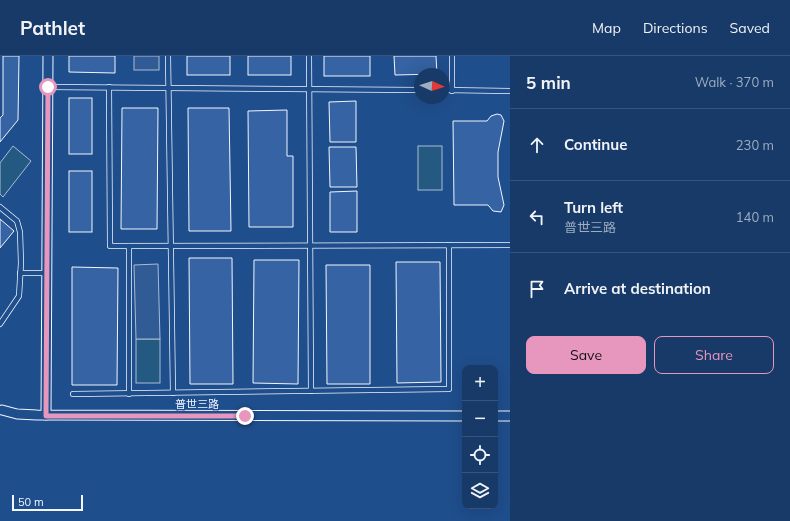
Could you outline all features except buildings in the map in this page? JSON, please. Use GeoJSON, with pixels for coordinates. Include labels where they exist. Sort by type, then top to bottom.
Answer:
{"type":"FeatureCollection","features":[{"type":"Feature","properties":{"kind":"street"},"geometry":{"type":"LineString","coordinates":[[46,416],[48,56]]}},
{"type":"Feature","properties":{"kind":"street","name":"普世三路"},"geometry":{"type":"LineString","coordinates":[[2,410],[17,414],[46,416],[462,416]]}},
{"type":"Feature","properties":{"kind":"street"},"geometry":{"type":"LineString","coordinates":[[498,416],[510,416]]}},
{"type":"Feature","properties":{"kind":"lane"},"geometry":{"type":"LineString","coordinates":[[168,56],[173,393]]}},
{"type":"Feature","properties":{"kind":"lane"},"geometry":{"type":"LineString","coordinates":[[309,56],[311,391]]}},
{"type":"Feature","properties":{"kind":"lane"},"geometry":{"type":"LineString","coordinates":[[452,56],[452,90],[510,91]]}},
{"type":"Feature","properties":{"kind":"lane"},"geometry":{"type":"LineString","coordinates":[[48,87],[414,90]]}},
{"type":"Feature","properties":{"kind":"lane"},"geometry":{"type":"LineString","coordinates":[[109,87],[110,246],[510,245]]}},
{"type":"Feature","properties":{"kind":"lane"},"geometry":{"type":"LineString","coordinates":[[0,207],[16,222],[20,232],[19,296],[0,324]]}},
{"type":"Feature","properties":{"kind":"lane"},"geometry":{"type":"LineString","coordinates":[[129,246],[129,394]]}},
{"type":"Feature","properties":{"kind":"lane"},"geometry":{"type":"LineString","coordinates":[[73,394],[449,389],[449,246]]}},
{"type":"Feature","properties":{"kind":"lane"},"geometry":{"type":"LineString","coordinates":[[20,273],[47,273]]}},
{"type":"Feature","properties":{"kind":"shaded area"},"geometry":{"type":"Polygon","coordinates":[[[134,56],[159,56],[159,70],[134,70],[134,56]]]}},
{"type":"Feature","properties":{"kind":"shaded area"},"geometry":{"type":"Polygon","coordinates":[[[13,146],[31,161],[3,197],[0,194],[0,163],[13,146]]]}},
{"type":"Feature","properties":{"kind":"shaded area"},"geometry":{"type":"Polygon","coordinates":[[[418,146],[442,146],[442,190],[418,190],[418,146]]]}},
{"type":"Feature","properties":{"kind":"shaded area"},"geometry":{"type":"Polygon","coordinates":[[[158,264],[160,339],[136,339],[134,265],[158,264]]]}},
{"type":"Feature","properties":{"kind":"shaded area"},"geometry":{"type":"Polygon","coordinates":[[[136,339],[160,339],[160,383],[136,383],[136,339]]]}},
{"type":"Feature","properties":{"kind":"route"},"geometry":{"type":"LineString","coordinates":[[48,87],[46,416],[245,416]]}}]}
